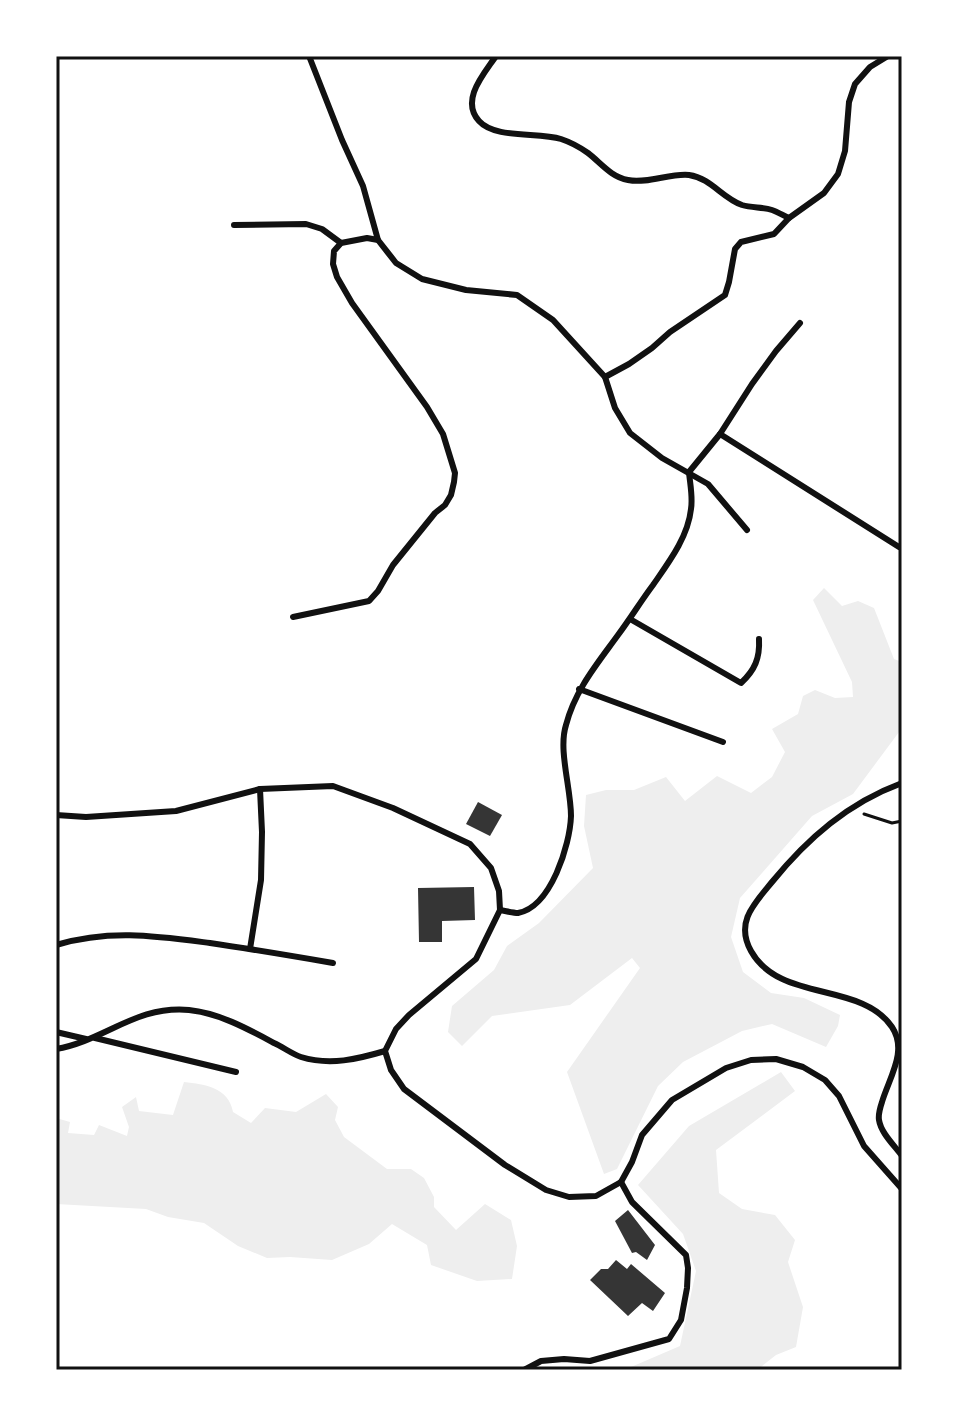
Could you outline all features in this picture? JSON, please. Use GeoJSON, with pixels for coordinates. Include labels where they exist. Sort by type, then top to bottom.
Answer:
{"type":"FeatureCollection","features":[{"type":"Feature","properties":{"kind":"street"},"geometry":{"type":"LineString","coordinates":[[309,56],[363,186],[378,240],[396,263],[422,279],[466,290],[517,295],[553,320],[605,377],[615,408],[630,433],[662,458],[708,484],[747,530]]}},
{"type":"Feature","properties":{"kind":"street"},"geometry":{"type":"LineString","coordinates":[[496,56],[472,95],[471,108],[479,123],[497,132],[535,134],[561,140],[586,152],[610,173],[628,180],[687,175],[706,180],[743,205],[771,209],[789,218]]}},
{"type":"Feature","properties":{"kind":"street"},"geometry":{"type":"LineString","coordinates":[[605,377],[629,364],[725,295],[735,249],[741,242],[774,234],[789,218],[824,193],[838,174],[845,151],[849,102],[855,84],[870,67],[888,56]]}},
{"type":"Feature","properties":{"kind":"street"},"geometry":{"type":"LineString","coordinates":[[234,225],[306,224],[322,229],[341,243]]}},
{"type":"Feature","properties":{"kind":"street"},"geometry":{"type":"LineString","coordinates":[[293,617],[369,601],[401,554],[451,495],[455,473],[443,434],[352,303],[333,264],[334,251],[341,243],[367,238],[378,240]]}},
{"type":"Feature","properties":{"kind":"street"},"geometry":{"type":"LineString","coordinates":[[500,910],[516,913],[531,908],[544,895],[553,879],[567,846],[571,817],[563,750],[565,727],[579,689],[664,569],[685,533],[691,507],[689,472],[800,323]]}},
{"type":"Feature","properties":{"kind":"street"},"geometry":{"type":"LineString","coordinates":[[720,434],[899,547]]}},
{"type":"Feature","properties":{"kind":"street"},"geometry":{"type":"LineString","coordinates":[[630,619],[741,683],[760,656],[759,639]]}},
{"type":"Feature","properties":{"kind":"street"},"geometry":{"type":"LineString","coordinates":[[579,689],[723,742]]}},
{"type":"Feature","properties":{"kind":"street"},"geometry":{"type":"LineString","coordinates":[[902,783],[849,809],[798,851],[747,914],[745,939],[758,963],[783,980],[860,1003],[886,1018],[895,1033],[899,1054],[878,1117],[882,1129],[902,1156]]}},
{"type":"Feature","properties":{"kind":"street"},"geometry":{"type":"LineString","coordinates":[[56,815],[86,817],[176,811],[260,789],[333,786],[393,808],[470,844],[491,868],[499,891],[500,910],[476,959],[409,1015],[396,1029],[385,1051],[391,1070],[404,1089],[505,1165],[546,1190],[569,1197],[596,1196],[621,1182],[642,1135],[672,1100],[726,1068],[751,1060],[776,1059],[803,1067],[825,1080],[839,1096],[864,1146],[902,1189]]}},
{"type":"Feature","properties":{"kind":"street"},"geometry":{"type":"LineString","coordinates":[[250,949],[261,880],[260,789]]}},
{"type":"Feature","properties":{"kind":"street"},"geometry":{"type":"LineString","coordinates":[[56,945],[134,934],[333,963]]}},
{"type":"Feature","properties":{"kind":"street"},"geometry":{"type":"LineString","coordinates":[[56,1049],[71,1047],[129,1020],[157,1011],[188,1010],[249,1029],[301,1057],[321,1061],[352,1061],[385,1051]]}},
{"type":"Feature","properties":{"kind":"street"},"geometry":{"type":"LineString","coordinates":[[56,1032],[108,1040],[236,1072]]}},
{"type":"Feature","properties":{"kind":"street"},"geometry":{"type":"LineString","coordinates":[[524,1370],[541,1361],[590,1361],[669,1339],[681,1320],[687,1288],[686,1255],[632,1202],[621,1182]]}},
{"type":"Feature","properties":{"kind":"path"},"geometry":{"type":"LineString","coordinates":[[849,809],[892,823],[902,821]]}},
{"type":"Feature","properties":{"kind":"shaded area"},"geometry":{"type":"Polygon","coordinates":[[[824,588],[842,606],[858,601],[874,608],[894,659],[902,662],[902,728],[853,794],[812,816],[740,898],[731,937],[743,972],[771,993],[804,998],[840,1015],[838,1026],[826,1047],[772,1024],[742,1031],[683,1062],[658,1086],[617,1169],[604,1174],[567,1072],[640,968],[632,958],[570,1005],[492,1016],[462,1046],[448,1032],[452,1006],[494,970],[507,946],[539,923],[593,868],[584,826],[586,795],[606,790],[634,790],[666,777],[685,801],[717,776],[751,793],[772,777],[785,752],[772,729],[798,714],[803,696],[815,690],[835,698],[853,697],[852,682],[813,600],[824,588]]]}},
{"type":"Feature","properties":{"kind":"shaded area"},"geometry":{"type":"Polygon","coordinates":[[[781,1072],[795,1091],[716,1150],[719,1193],[742,1209],[775,1215],[795,1240],[788,1262],[803,1307],[796,1347],[776,1355],[757,1370],[624,1370],[680,1346],[696,1271],[683,1234],[638,1185],[689,1126],[781,1072]]]}},
{"type":"Feature","properties":{"kind":"shaded area"},"geometry":{"type":"Polygon","coordinates":[[[184,1082],[208,1086],[221,1092],[227,1097],[233,1112],[251,1123],[265,1108],[296,1112],[326,1094],[338,1107],[335,1120],[344,1137],[387,1169],[411,1169],[424,1178],[434,1197],[434,1207],[456,1230],[485,1204],[511,1220],[517,1246],[512,1279],[477,1281],[431,1265],[427,1245],[392,1224],[369,1244],[332,1260],[267,1258],[238,1246],[204,1223],[168,1217],[146,1209],[56,1204],[56,1118],[70,1122],[68,1133],[94,1135],[99,1125],[127,1136],[129,1127],[122,1107],[136,1097],[139,1111],[173,1115],[184,1082]]]}},
{"type":"Feature","properties":{"kind":"building"},"geometry":{"type":"Polygon","coordinates":[[[478,802],[502,815],[490,836],[466,824],[478,802]]]}},
{"type":"Feature","properties":{"kind":"building"},"geometry":{"type":"Polygon","coordinates":[[[474,887],[475,920],[442,921],[442,942],[419,942],[418,888],[474,887]]]}},
{"type":"Feature","properties":{"kind":"building"},"geometry":{"type":"Polygon","coordinates":[[[628,1210],[655,1245],[647,1260],[636,1252],[632,1253],[615,1221],[628,1210]]]}},
{"type":"Feature","properties":{"kind":"building"},"geometry":{"type":"Polygon","coordinates":[[[616,1260],[627,1269],[631,1264],[665,1293],[653,1311],[642,1303],[628,1316],[590,1280],[616,1260]]]}}]}
